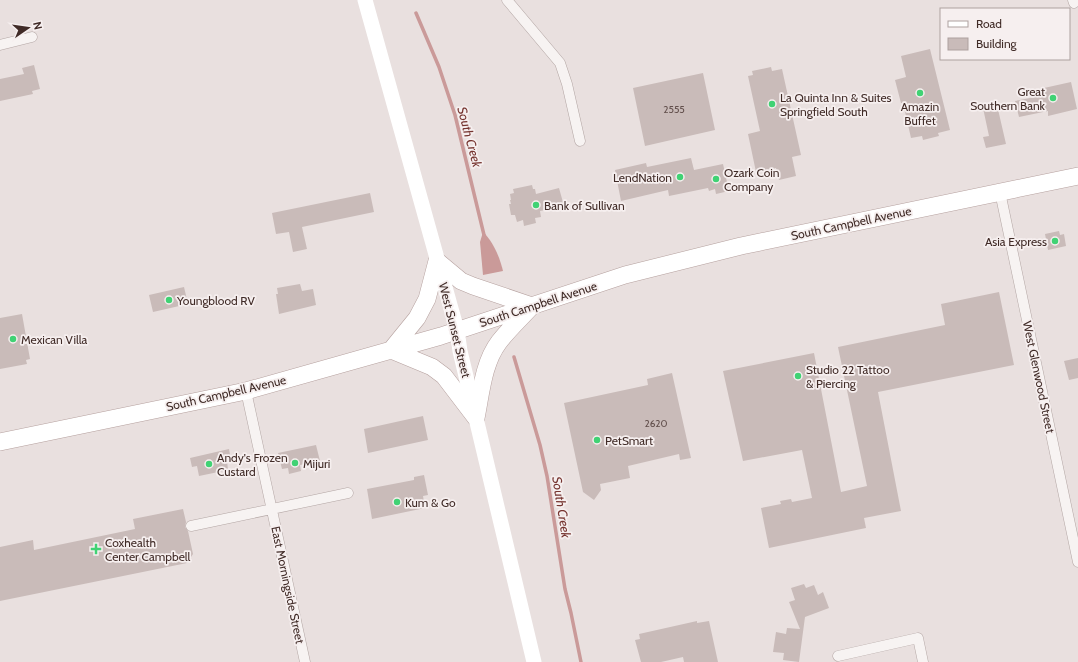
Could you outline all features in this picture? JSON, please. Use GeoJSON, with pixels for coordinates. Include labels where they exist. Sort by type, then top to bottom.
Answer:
{"type":"FeatureCollection","features":[{"type":"Feature","properties":{"kind":"main road","name":"West Sunset Street"},"geometry":{"type":"LineString","coordinates":[[365,0],[457,330],[460,351],[534,662]]}},
{"type":"Feature","properties":{"kind":"main road","name":"South Campbell Avenue"},"geometry":{"type":"LineString","coordinates":[[0,442],[246,391],[457,330],[624,275],[741,246],[1078,176]]}},
{"type":"Feature","properties":{"kind":"main road"},"geometry":{"type":"LineString","coordinates":[[437,261],[461,281],[532,306],[498,342],[490,356],[482,384],[476,418],[444,376],[432,367],[391,350],[417,318],[427,299],[437,261]]}},
{"type":"Feature","properties":{"kind":"street"},"geometry":{"type":"LineString","coordinates":[[507,0],[560,64],[567,84],[580,141]]}},
{"type":"Feature","properties":{"kind":"street"},"geometry":{"type":"LineString","coordinates":[[0,45],[32,37]]}},
{"type":"Feature","properties":{"kind":"street","name":"West Glenwood Street"},"geometry":{"type":"LineString","coordinates":[[1000,192],[1078,562]]}},
{"type":"Feature","properties":{"kind":"street","name":"East Morningside Street"},"geometry":{"type":"LineString","coordinates":[[246,391],[305,662]]}},
{"type":"Feature","properties":{"kind":"street"},"geometry":{"type":"LineString","coordinates":[[191,526],[348,493]]}},
{"type":"Feature","properties":{"kind":"street"},"geometry":{"type":"LineString","coordinates":[[838,656],[918,638],[923,662]]}},
{"type":"Feature","properties":{"kind":"shaded area"},"geometry":{"type":"Polygon","coordinates":[[[483,232],[496,250],[503,271],[483,275],[480,242],[483,232]]]}},
{"type":"Feature","properties":{"kind":"building","name":"Amazin Buffet"},"geometry":{"type":"Polygon","coordinates":[[[930,49],[950,130],[938,133],[939,136],[923,140],[922,136],[911,138],[903,103],[901,103],[895,80],[906,77],[901,56],[930,49]]]}},
{"type":"Feature","properties":{"kind":"building"},"geometry":{"type":"Polygon","coordinates":[[[34,65],[40,89],[32,91],[33,94],[0,101],[0,79],[24,74],[22,68],[34,65]]]}},
{"type":"Feature","properties":{"kind":"building","name":"La Quinta Inn & Suites Springfield South"},"geometry":{"type":"Polygon","coordinates":[[[771,67],[772,71],[782,69],[801,155],[792,157],[796,176],[779,180],[776,168],[756,172],[748,134],[760,131],[748,76],[753,75],[752,71],[771,67]]]}},
{"type":"Feature","properties":{"kind":"building"},"geometry":{"type":"Polygon","coordinates":[[[703,73],[715,130],[645,146],[633,88],[703,73]]]}},
{"type":"Feature","properties":{"kind":"building","name":"Great Southern Bank"},"geometry":{"type":"Polygon","coordinates":[[[1071,82],[1077,109],[1048,116],[1048,111],[1019,117],[1015,101],[1045,95],[1044,88],[1071,82]]]}},
{"type":"Feature","properties":{"kind":"building"},"geometry":{"type":"Polygon","coordinates":[[[997,105],[1006,144],[986,148],[983,137],[989,136],[983,108],[997,105]]]}},
{"type":"Feature","properties":{"kind":"building"},"geometry":{"type":"Polygon","coordinates":[[[691,158],[694,170],[723,164],[729,191],[716,194],[715,189],[709,191],[708,188],[669,196],[668,190],[621,201],[615,170],[646,163],[647,167],[691,158]]]}},
{"type":"Feature","properties":{"kind":"building","name":"Bank of Sullivan"},"geometry":{"type":"Polygon","coordinates":[[[532,185],[536,194],[559,188],[564,206],[540,211],[541,217],[535,218],[536,223],[524,226],[523,220],[517,222],[515,215],[511,215],[509,204],[511,204],[510,194],[514,193],[513,189],[532,185]]]}},
{"type":"Feature","properties":{"kind":"building"},"geometry":{"type":"Polygon","coordinates":[[[370,193],[374,212],[302,227],[307,249],[293,252],[289,232],[276,234],[272,213],[370,193]]]}},
{"type":"Feature","properties":{"kind":"building","name":"Asia Express"},"geometry":{"type":"Polygon","coordinates":[[[1059,231],[1060,235],[1064,234],[1066,246],[1048,250],[1045,234],[1059,231]]]}},
{"type":"Feature","properties":{"kind":"building"},"geometry":{"type":"Polygon","coordinates":[[[300,284],[302,291],[313,289],[316,305],[279,314],[276,294],[278,294],[277,288],[300,284]]]}},
{"type":"Feature","properties":{"kind":"building","name":"Youngblood RV"},"geometry":{"type":"Polygon","coordinates":[[[184,287],[188,304],[153,312],[149,295],[184,287]]]}},
{"type":"Feature","properties":{"kind":"building"},"geometry":{"type":"Polygon","coordinates":[[[999,292],[1014,365],[878,392],[901,511],[864,518],[866,528],[769,548],[761,508],[781,504],[780,501],[791,499],[792,502],[812,498],[802,450],[743,461],[723,371],[814,353],[841,492],[867,486],[838,347],[945,325],[941,304],[999,292]]]}},
{"type":"Feature","properties":{"kind":"building","name":"Mexican Villa"},"geometry":{"type":"Polygon","coordinates":[[[22,314],[30,359],[26,360],[27,364],[0,369],[0,318],[22,314]]]}},
{"type":"Feature","properties":{"kind":"building"},"geometry":{"type":"Polygon","coordinates":[[[1078,358],[1078,378],[1069,380],[1064,361],[1078,358]]]}},
{"type":"Feature","properties":{"kind":"building"},"geometry":{"type":"Polygon","coordinates":[[[672,373],[691,458],[680,460],[679,454],[628,466],[630,478],[600,484],[601,490],[594,500],[583,492],[564,403],[648,385],[647,379],[672,373]]]}},
{"type":"Feature","properties":{"kind":"building"},"geometry":{"type":"Polygon","coordinates":[[[423,416],[428,440],[368,453],[364,429],[423,416]]]}},
{"type":"Feature","properties":{"kind":"building","name":"Mijuri"},"geometry":{"type":"Polygon","coordinates":[[[316,445],[320,461],[300,465],[301,471],[289,474],[288,468],[282,469],[278,453],[316,445]]]}},
{"type":"Feature","properties":{"kind":"building","name":"Andy's Frozen Custard"},"geometry":{"type":"Polygon","coordinates":[[[229,449],[231,460],[227,461],[228,470],[199,476],[197,466],[192,467],[190,458],[229,449]]]}},
{"type":"Feature","properties":{"kind":"building","name":"Kum & Go"},"geometry":{"type":"Polygon","coordinates":[[[424,475],[428,495],[423,496],[425,508],[372,519],[367,489],[414,480],[414,477],[424,475]]]}},
{"type":"Feature","properties":{"kind":"building"},"geometry":{"type":"Polygon","coordinates":[[[183,509],[186,522],[185,527],[188,531],[193,554],[187,563],[0,601],[0,547],[33,540],[34,550],[135,529],[133,519],[183,509]]]}},
{"type":"Feature","properties":{"kind":"building"},"geometry":{"type":"Polygon","coordinates":[[[804,584],[806,588],[814,585],[818,595],[823,592],[829,608],[805,617],[799,662],[783,660],[784,653],[773,652],[776,632],[786,634],[787,628],[800,629],[789,602],[795,600],[791,588],[804,584]]]}},
{"type":"Feature","properties":{"kind":"building"},"geometry":{"type":"Polygon","coordinates":[[[697,621],[697,623],[709,621],[718,662],[684,662],[683,657],[661,662],[641,662],[635,640],[640,639],[639,634],[697,621]]]}},
{"type":"Feature","properties":{"kind":"waterway","name":"South Creek"},"geometry":{"type":"LineString","coordinates":[[416,13],[439,67],[455,115],[484,235]]}},
{"type":"Feature","properties":{"kind":"waterway","name":"South Creek"},"geometry":{"type":"LineString","coordinates":[[514,357],[540,445],[547,476],[565,589],[581,662]]}},
{"type":"Feature","properties":{"kind":"place","name":"Amazin Buffet"},"geometry":{"type":"Point","coordinates":[920,93]}},
{"type":"Feature","properties":{"kind":"place","name":"Great Southern Bank"},"geometry":{"type":"Point","coordinates":[1053,98]}},
{"type":"Feature","properties":{"kind":"place","name":"La Quinta Inn & Suites Springfield South"},"geometry":{"type":"Point","coordinates":[772,104]}},
{"type":"Feature","properties":{"kind":"place","name":"LendNation"},"geometry":{"type":"Point","coordinates":[680,177]}},
{"type":"Feature","properties":{"kind":"place","name":"Ozark Coin Company"},"geometry":{"type":"Point","coordinates":[716,179]}},
{"type":"Feature","properties":{"kind":"place","name":"Bank of Sullivan"},"geometry":{"type":"Point","coordinates":[536,205]}},
{"type":"Feature","properties":{"kind":"place","name":"Asia Express"},"geometry":{"type":"Point","coordinates":[1055,241]}},
{"type":"Feature","properties":{"kind":"place","name":"Youngblood RV"},"geometry":{"type":"Point","coordinates":[169,300]}},
{"type":"Feature","properties":{"kind":"place","name":"Mexican Villa"},"geometry":{"type":"Point","coordinates":[13,339]}},
{"type":"Feature","properties":{"kind":"place","name":"Studio 22 Tattoo & Piercing"},"geometry":{"type":"Point","coordinates":[798,376]}},
{"type":"Feature","properties":{"kind":"place","name":"PetSmart"},"geometry":{"type":"Point","coordinates":[597,440]}},
{"type":"Feature","properties":{"kind":"place","name":"Mijuri"},"geometry":{"type":"Point","coordinates":[295,463]}},
{"type":"Feature","properties":{"kind":"place","name":"Andy's Frozen Custard"},"geometry":{"type":"Point","coordinates":[209,464]}},
{"type":"Feature","properties":{"kind":"place","name":"Kum & Go"},"geometry":{"type":"Point","coordinates":[397,502]}},
{"type":"Feature","properties":{"kind":"place","name":"Coxhealth Center Campbell"},"geometry":{"type":"Point","coordinates":[96,549]}}]}
